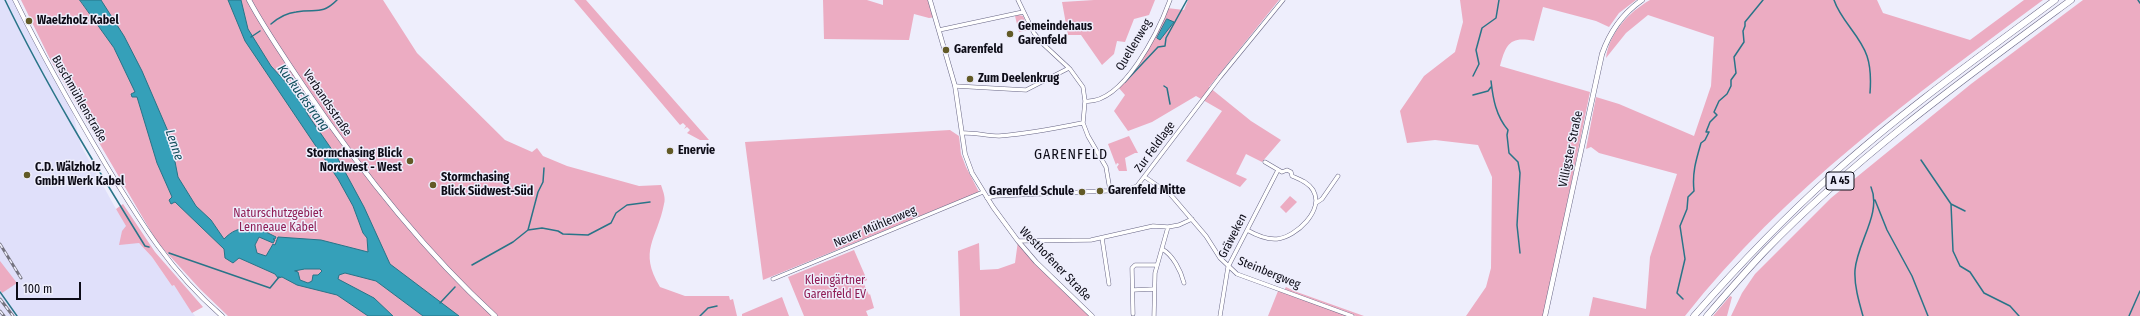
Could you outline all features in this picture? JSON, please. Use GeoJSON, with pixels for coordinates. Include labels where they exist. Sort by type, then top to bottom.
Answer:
{"type":"FeatureCollection","features":[{"type":"Feature","properties":{"kind":"highway","name":"A 45"},"geometry":{"type":"LineString","coordinates":[[1694,316],[1759,244],[1834,173],[1888,127],[2055,0]]}},
{"type":"Feature","properties":{"kind":"highway","name":"A 45"},"geometry":{"type":"LineString","coordinates":[[1707,316],[1766,250],[1851,170],[1989,61],[2071,0]]}},
{"type":"Feature","properties":{"kind":"main road","name":"Verbandsstraße"},"geometry":{"type":"LineString","coordinates":[[249,0],[312,98],[377,189],[435,257],[496,316]]}},
{"type":"Feature","properties":{"kind":"main road","name":"Villigster Straße"},"geometry":{"type":"LineString","coordinates":[[1545,316],[1602,54],[1614,28],[1628,11],[1642,0]]}},
{"type":"Feature","properties":{"kind":"street","name":"Buschmühlenstraße"},"geometry":{"type":"LineString","coordinates":[[16,0],[54,78],[151,239],[180,276],[222,316]]}},
{"type":"Feature","properties":{"kind":"street","name":"Westhofener Straße"},"geometry":{"type":"LineString","coordinates":[[930,0],[955,86],[968,165],[983,192],[1018,241],[1055,281],[1092,316]]}},
{"type":"Feature","properties":{"kind":"street"},"geometry":{"type":"LineString","coordinates":[[1018,0],[1031,29],[1042,44],[1069,68],[1083,87],[1085,101],[1083,124],[1091,142],[1106,167],[1110,190]]}},
{"type":"Feature","properties":{"kind":"street","name":"Quellenweg"},"geometry":{"type":"LineString","coordinates":[[1085,101],[1098,101],[1112,93],[1134,69],[1170,0]]}},
{"type":"Feature","properties":{"kind":"street","name":"Zur Feldlage"},"geometry":{"type":"LineString","coordinates":[[987,198],[995,196],[1134,188],[1145,177],[1211,88],[1283,0]]}},
{"type":"Feature","properties":{"kind":"street"},"geometry":{"type":"LineString","coordinates":[[939,30],[1023,12]]}},
{"type":"Feature","properties":{"kind":"street"},"geometry":{"type":"LineString","coordinates":[[955,86],[1026,90],[1069,68]]}},
{"type":"Feature","properties":{"kind":"street"},"geometry":{"type":"LineString","coordinates":[[962,133],[987,136],[1028,134],[1083,124]]}},
{"type":"Feature","properties":{"kind":"street"},"geometry":{"type":"LineString","coordinates":[[1247,230],[1261,236],[1278,239],[1304,224],[1311,216],[1316,203],[1313,190],[1304,181],[1292,176],[1291,172],[1278,170],[1265,162]]}},
{"type":"Feature","properties":{"kind":"street","name":"Gräweken"},"geometry":{"type":"LineString","coordinates":[[1220,316],[1228,267],[1278,170]]}},
{"type":"Feature","properties":{"kind":"street"},"geometry":{"type":"LineString","coordinates":[[1316,203],[1322,199],[1338,176]]}},
{"type":"Feature","properties":{"kind":"street","name":"Steinbergweg"},"geometry":{"type":"LineString","coordinates":[[1145,177],[1171,194],[1228,267],[1237,274],[1352,316]]}},
{"type":"Feature","properties":{"kind":"street","name":"Neuer Mühlenweg"},"geometry":{"type":"LineString","coordinates":[[773,279],[983,192]]}},
{"type":"Feature","properties":{"kind":"street"},"geometry":{"type":"LineString","coordinates":[[1018,241],[1091,240],[1152,226],[1168,228],[1192,219]]}},
{"type":"Feature","properties":{"kind":"street"},"geometry":{"type":"LineString","coordinates":[[1154,316],[1153,289],[1156,265],[1168,228]]}},
{"type":"Feature","properties":{"kind":"street"},"geometry":{"type":"LineString","coordinates":[[1102,238],[1109,284]]}},
{"type":"Feature","properties":{"kind":"street"},"geometry":{"type":"LineString","coordinates":[[1162,249],[1170,255],[1182,276],[1184,283]]}},
{"type":"Feature","properties":{"kind":"street"},"geometry":{"type":"LineString","coordinates":[[1133,314],[1134,266],[1156,265]]}},
{"type":"Feature","properties":{"kind":"street"},"geometry":{"type":"LineString","coordinates":[[1133,290],[1153,289]]}},
{"type":"Feature","properties":{"kind":"shaded area"},"geometry":{"type":"Polygon","coordinates":[[[0,0],[15,0],[71,106],[81,146],[116,209],[139,243],[152,257],[172,286],[174,285],[195,316],[0,316],[0,0]]]}},
{"type":"Feature","properties":{"kind":"green space","name":"Naturschutzgebiet Lenneaue Kabel"},"geometry":{"type":"Polygon","coordinates":[[[21,0],[383,0],[417,53],[505,140],[532,152],[537,148],[543,156],[567,166],[639,186],[661,185],[665,202],[651,245],[650,254],[650,263],[660,287],[685,296],[729,296],[730,300],[733,299],[737,316],[228,316],[200,289],[157,242],[49,57],[21,0]]]}},
{"type":"Feature","properties":{"kind":"green space"},"geometry":{"type":"Polygon","coordinates":[[[574,0],[586,0],[709,140],[700,140],[687,133],[690,130],[687,127],[684,129],[686,126],[683,123],[680,125],[574,0]]]}},
{"type":"Feature","properties":{"kind":"green space"},"geometry":{"type":"Polygon","coordinates":[[[823,0],[867,0],[883,5],[883,0],[930,0],[935,17],[929,18],[914,14],[909,40],[824,39],[823,0]]]}},
{"type":"Feature","properties":{"kind":"green space"},"geometry":{"type":"Polygon","coordinates":[[[1094,0],[1155,0],[1149,15],[1134,19],[1125,42],[1117,41],[1114,54],[1102,65],[1081,35],[1068,35],[1062,2],[1094,0]]]}},
{"type":"Feature","properties":{"kind":"green space"},"geometry":{"type":"Polygon","coordinates":[[[1188,0],[1279,0],[1209,87],[1251,121],[1281,140],[1262,162],[1246,154],[1236,174],[1247,179],[1240,187],[1186,161],[1222,111],[1196,96],[1152,122],[1128,131],[1114,111],[1125,95],[1118,87],[1134,69],[1167,8],[1184,10],[1188,0]]]}},
{"type":"Feature","properties":{"kind":"green space"},"geometry":{"type":"Polygon","coordinates":[[[1460,0],[1636,0],[1619,13],[1609,27],[1596,21],[1543,7],[1534,41],[1519,40],[1510,43],[1502,58],[1500,66],[1590,92],[1544,316],[1466,316],[1486,287],[1491,268],[1492,177],[1478,145],[1435,140],[1407,143],[1400,111],[1424,76],[1455,52],[1463,22],[1460,0]]]}},
{"type":"Feature","properties":{"kind":"green space"},"geometry":{"type":"Polygon","coordinates":[[[1650,0],[1877,0],[1883,13],[1970,40],[2024,0],[2043,0],[1947,72],[1853,146],[1765,227],[1724,270],[1685,316],[1589,316],[1593,297],[1646,309],[1650,257],[1677,174],[1599,153],[1591,147],[1586,149],[1596,97],[1619,104],[1694,136],[1711,86],[1714,37],[1648,15],[1626,33],[1606,58],[1611,40],[1621,24],[1642,5],[1650,0]]]}},
{"type":"Feature","properties":{"kind":"green space"},"geometry":{"type":"Polygon","coordinates":[[[2083,0],[2140,0],[2140,316],[1731,316],[1742,293],[1755,274],[1831,198],[1971,84],[2083,0]]]}},
{"type":"Feature","properties":{"kind":"green space"},"geometry":{"type":"Polygon","coordinates":[[[1015,16],[1023,16],[1029,30],[1019,32],[1015,16]]]}},
{"type":"Feature","properties":{"kind":"green space"},"geometry":{"type":"Polygon","coordinates":[[[950,130],[959,136],[961,154],[979,192],[763,280],[745,142],[950,130]]]}},
{"type":"Feature","properties":{"kind":"green space"},"geometry":{"type":"Polygon","coordinates":[[[1129,136],[1138,153],[1125,158],[1127,171],[1119,171],[1117,167],[1119,164],[1117,163],[1116,165],[1108,144],[1129,136]]]}},
{"type":"Feature","properties":{"kind":"green space"},"geometry":{"type":"Polygon","coordinates":[[[1290,196],[1297,202],[1286,213],[1280,207],[1290,196]]]}},
{"type":"Feature","properties":{"kind":"green space"},"geometry":{"type":"Polygon","coordinates":[[[123,204],[155,252],[203,307],[192,313],[174,285],[172,286],[152,257],[139,243],[119,245],[122,231],[126,226],[116,209],[123,204]]]}},
{"type":"Feature","properties":{"kind":"green space"},"geometry":{"type":"Polygon","coordinates":[[[1018,241],[1036,262],[1092,316],[960,316],[958,251],[979,243],[980,270],[998,269],[1015,263],[1018,241]]]}},
{"type":"Feature","properties":{"kind":"green space","name":"Kleingärtner Garenfeld EV"},"geometry":{"type":"Polygon","coordinates":[[[854,250],[867,280],[863,282],[869,295],[870,294],[874,308],[866,311],[868,316],[804,316],[788,277],[854,250]]]}},
{"type":"Feature","properties":{"kind":"green space"},"geometry":{"type":"Polygon","coordinates":[[[0,261],[17,283],[2,293],[0,290],[0,261]]]}},
{"type":"Feature","properties":{"kind":"green space"},"geometry":{"type":"Polygon","coordinates":[[[1286,287],[1364,316],[1356,316],[1284,290],[1286,287]]]}},
{"type":"Feature","properties":{"kind":"green space"},"geometry":{"type":"Polygon","coordinates":[[[1278,291],[1283,292],[1349,316],[1268,316],[1278,291]]]}},
{"type":"Feature","properties":{"kind":"green space"},"geometry":{"type":"Polygon","coordinates":[[[1730,296],[1732,297],[1727,316],[1713,316],[1730,296]]]}},
{"type":"Feature","properties":{"kind":"green space"},"geometry":{"type":"Polygon","coordinates":[[[782,297],[789,316],[742,316],[742,314],[782,297]]]}},
{"type":"Feature","properties":{"kind":"water"},"geometry":{"type":"Polygon","coordinates":[[[80,0],[101,0],[124,36],[142,71],[170,136],[178,177],[196,206],[211,220],[224,239],[235,231],[249,229],[248,223],[276,237],[273,239],[275,240],[273,243],[259,237],[255,245],[257,253],[266,256],[273,244],[275,245],[278,237],[321,240],[368,252],[367,238],[363,233],[353,206],[338,179],[245,41],[228,0],[241,0],[248,29],[271,66],[300,98],[308,115],[337,157],[364,207],[390,264],[459,316],[423,316],[376,281],[345,273],[339,275],[338,279],[374,298],[393,316],[368,316],[337,295],[297,285],[282,277],[278,278],[275,274],[239,258],[233,263],[225,258],[224,249],[175,202],[171,204],[169,200],[172,197],[157,163],[137,97],[132,97],[131,94],[135,92],[114,48],[80,0]],[[320,269],[295,271],[298,272],[300,280],[308,283],[312,281],[313,275],[318,275],[322,271],[320,269]]]}},
{"type":"Feature","properties":{"kind":"water"},"geometry":{"type":"Polygon","coordinates":[[[1167,19],[1174,22],[1160,40],[1157,38],[1167,19]]]}},
{"type":"Feature","properties":{"kind":"waterway"},"geometry":{"type":"LineString","coordinates":[[5,0],[37,63],[72,124],[145,246],[149,247]]}},
{"type":"Feature","properties":{"kind":"waterway"},"geometry":{"type":"LineString","coordinates":[[271,24],[289,13],[322,10],[337,0]]}},
{"type":"Feature","properties":{"kind":"waterway"},"geometry":{"type":"LineString","coordinates":[[1125,82],[1158,47],[1165,46],[1166,38],[1187,0]]}},
{"type":"Feature","properties":{"kind":"waterway"},"geometry":{"type":"LineString","coordinates":[[1473,76],[1479,64],[1476,50],[1482,28],[1496,18],[1499,0]]}},
{"type":"Feature","properties":{"kind":"waterway"},"geometry":{"type":"LineString","coordinates":[[1683,299],[1677,293],[1685,259],[1680,226],[1687,209],[1688,197],[1694,191],[1694,172],[1701,143],[1705,140],[1709,132],[1706,132],[1710,122],[1717,115],[1714,112],[1719,101],[1727,94],[1731,86],[1731,80],[1736,73],[1734,57],[1744,42],[1743,31],[1745,22],[1763,0]]}},
{"type":"Feature","properties":{"kind":"waterway"},"geometry":{"type":"LineString","coordinates":[[1834,0],[1841,15],[1864,48],[1869,65],[1871,83],[1870,93]]}},
{"type":"Feature","properties":{"kind":"waterway"},"geometry":{"type":"LineString","coordinates":[[251,37],[260,31]]}},
{"type":"Feature","properties":{"kind":"waterway"},"geometry":{"type":"LineString","coordinates":[[1491,81],[1498,113],[1508,130],[1507,135],[1509,153],[1518,162],[1520,173],[1517,225],[1520,253]]}},
{"type":"Feature","properties":{"kind":"waterway"},"geometry":{"type":"LineString","coordinates":[[1164,86],[1167,88],[1170,104]]}},
{"type":"Feature","properties":{"kind":"waterway"},"geometry":{"type":"LineString","coordinates":[[1473,95],[1488,91],[1491,87]]}},
{"type":"Feature","properties":{"kind":"waterway"},"geometry":{"type":"LineString","coordinates":[[1921,160],[1951,204],[1965,211]]}},
{"type":"Feature","properties":{"kind":"waterway"},"geometry":{"type":"LineString","coordinates":[[528,230],[538,192],[543,182],[544,168]]}},
{"type":"Feature","properties":{"kind":"waterway"},"geometry":{"type":"LineString","coordinates":[[1863,316],[1858,299],[1855,270],[1860,249],[1871,218],[1874,197],[1871,187]]}},
{"type":"Feature","properties":{"kind":"waterway"},"geometry":{"type":"LineString","coordinates":[[1875,200],[1887,230],[1912,276],[1928,316]]}},
{"type":"Feature","properties":{"kind":"waterway"},"geometry":{"type":"LineString","coordinates":[[472,265],[513,242],[528,230],[542,228],[558,231],[563,234],[588,235],[611,223],[616,213],[627,205],[650,202]]}},
{"type":"Feature","properties":{"kind":"waterway"},"geometry":{"type":"LineString","coordinates":[[1951,204],[1953,251],[1960,266],[1970,272],[1984,293],[2010,306],[2019,316]]}},
{"type":"Feature","properties":{"kind":"waterway"},"geometry":{"type":"LineString","coordinates":[[169,253],[270,288],[279,277]]}},
{"type":"Feature","properties":{"kind":"waterway"},"geometry":{"type":"LineString","coordinates":[[440,303],[455,287]]}},
{"type":"Feature","properties":{"kind":"waterway"},"geometry":{"type":"LineString","coordinates":[[2129,316],[2140,291]]}},
{"type":"Feature","properties":{"kind":"waterway"},"geometry":{"type":"LineString","coordinates":[[0,292],[17,316]]}},
{"type":"Feature","properties":{"kind":"waterway"},"geometry":{"type":"LineString","coordinates":[[700,316],[708,308],[717,306]]}},
{"type":"Feature","properties":{"kind":"railway"},"geometry":{"type":"LineString","coordinates":[[0,244],[21,278]]}},
{"type":"Feature","properties":{"kind":"railway"},"geometry":{"type":"LineString","coordinates":[[0,299],[13,316]]}},
{"type":"Feature","properties":{"kind":"railway"},"geometry":{"type":"LineString","coordinates":[[0,311],[4,316]]}},
{"type":"Feature","properties":{"kind":"place","name":"Waelzholz Kabel"},"geometry":{"type":"Point","coordinates":[29,21]}},
{"type":"Feature","properties":{"kind":"place","name":"Gemeindehaus Garenfeld"},"geometry":{"type":"Point","coordinates":[1010,34]}},
{"type":"Feature","properties":{"kind":"place","name":"Garenfeld"},"geometry":{"type":"Point","coordinates":[946,50]}},
{"type":"Feature","properties":{"kind":"place","name":"Zum Deelenkrug"},"geometry":{"type":"Point","coordinates":[970,79]}},
{"type":"Feature","properties":{"kind":"place","name":"Enervie"},"geometry":{"type":"Point","coordinates":[670,151]}},
{"type":"Feature","properties":{"kind":"place","name":"Stormchasing Blick Nordwest - West"},"geometry":{"type":"Point","coordinates":[410,161]}},
{"type":"Feature","properties":{"kind":"place","name":"C.D. Wälzholz GmbH Werk Kabel"},"geometry":{"type":"Point","coordinates":[27,175]}},
{"type":"Feature","properties":{"kind":"place","name":"Stormchasing Blick Südwest-Süd"},"geometry":{"type":"Point","coordinates":[433,185]}},
{"type":"Feature","properties":{"kind":"place","name":"Garenfeld Mitte"},"geometry":{"type":"Point","coordinates":[1100,191]}},
{"type":"Feature","properties":{"kind":"place","name":"Garenfeld Schule"},"geometry":{"type":"Point","coordinates":[1082,192]}},
{"type":"Feature","properties":{"kind":"district","name":"GARENFELD"},"geometry":{"type":"Point","coordinates":[1071,155]}},
{"type":"Feature","properties":{"kind":"water label","name":"Kuckuckstrang"},"geometry":{"type":"Point","coordinates":[303,98]}},
{"type":"Feature","properties":{"kind":"water label","name":"Lenne"},"geometry":{"type":"Point","coordinates":[174,145]}}]}
